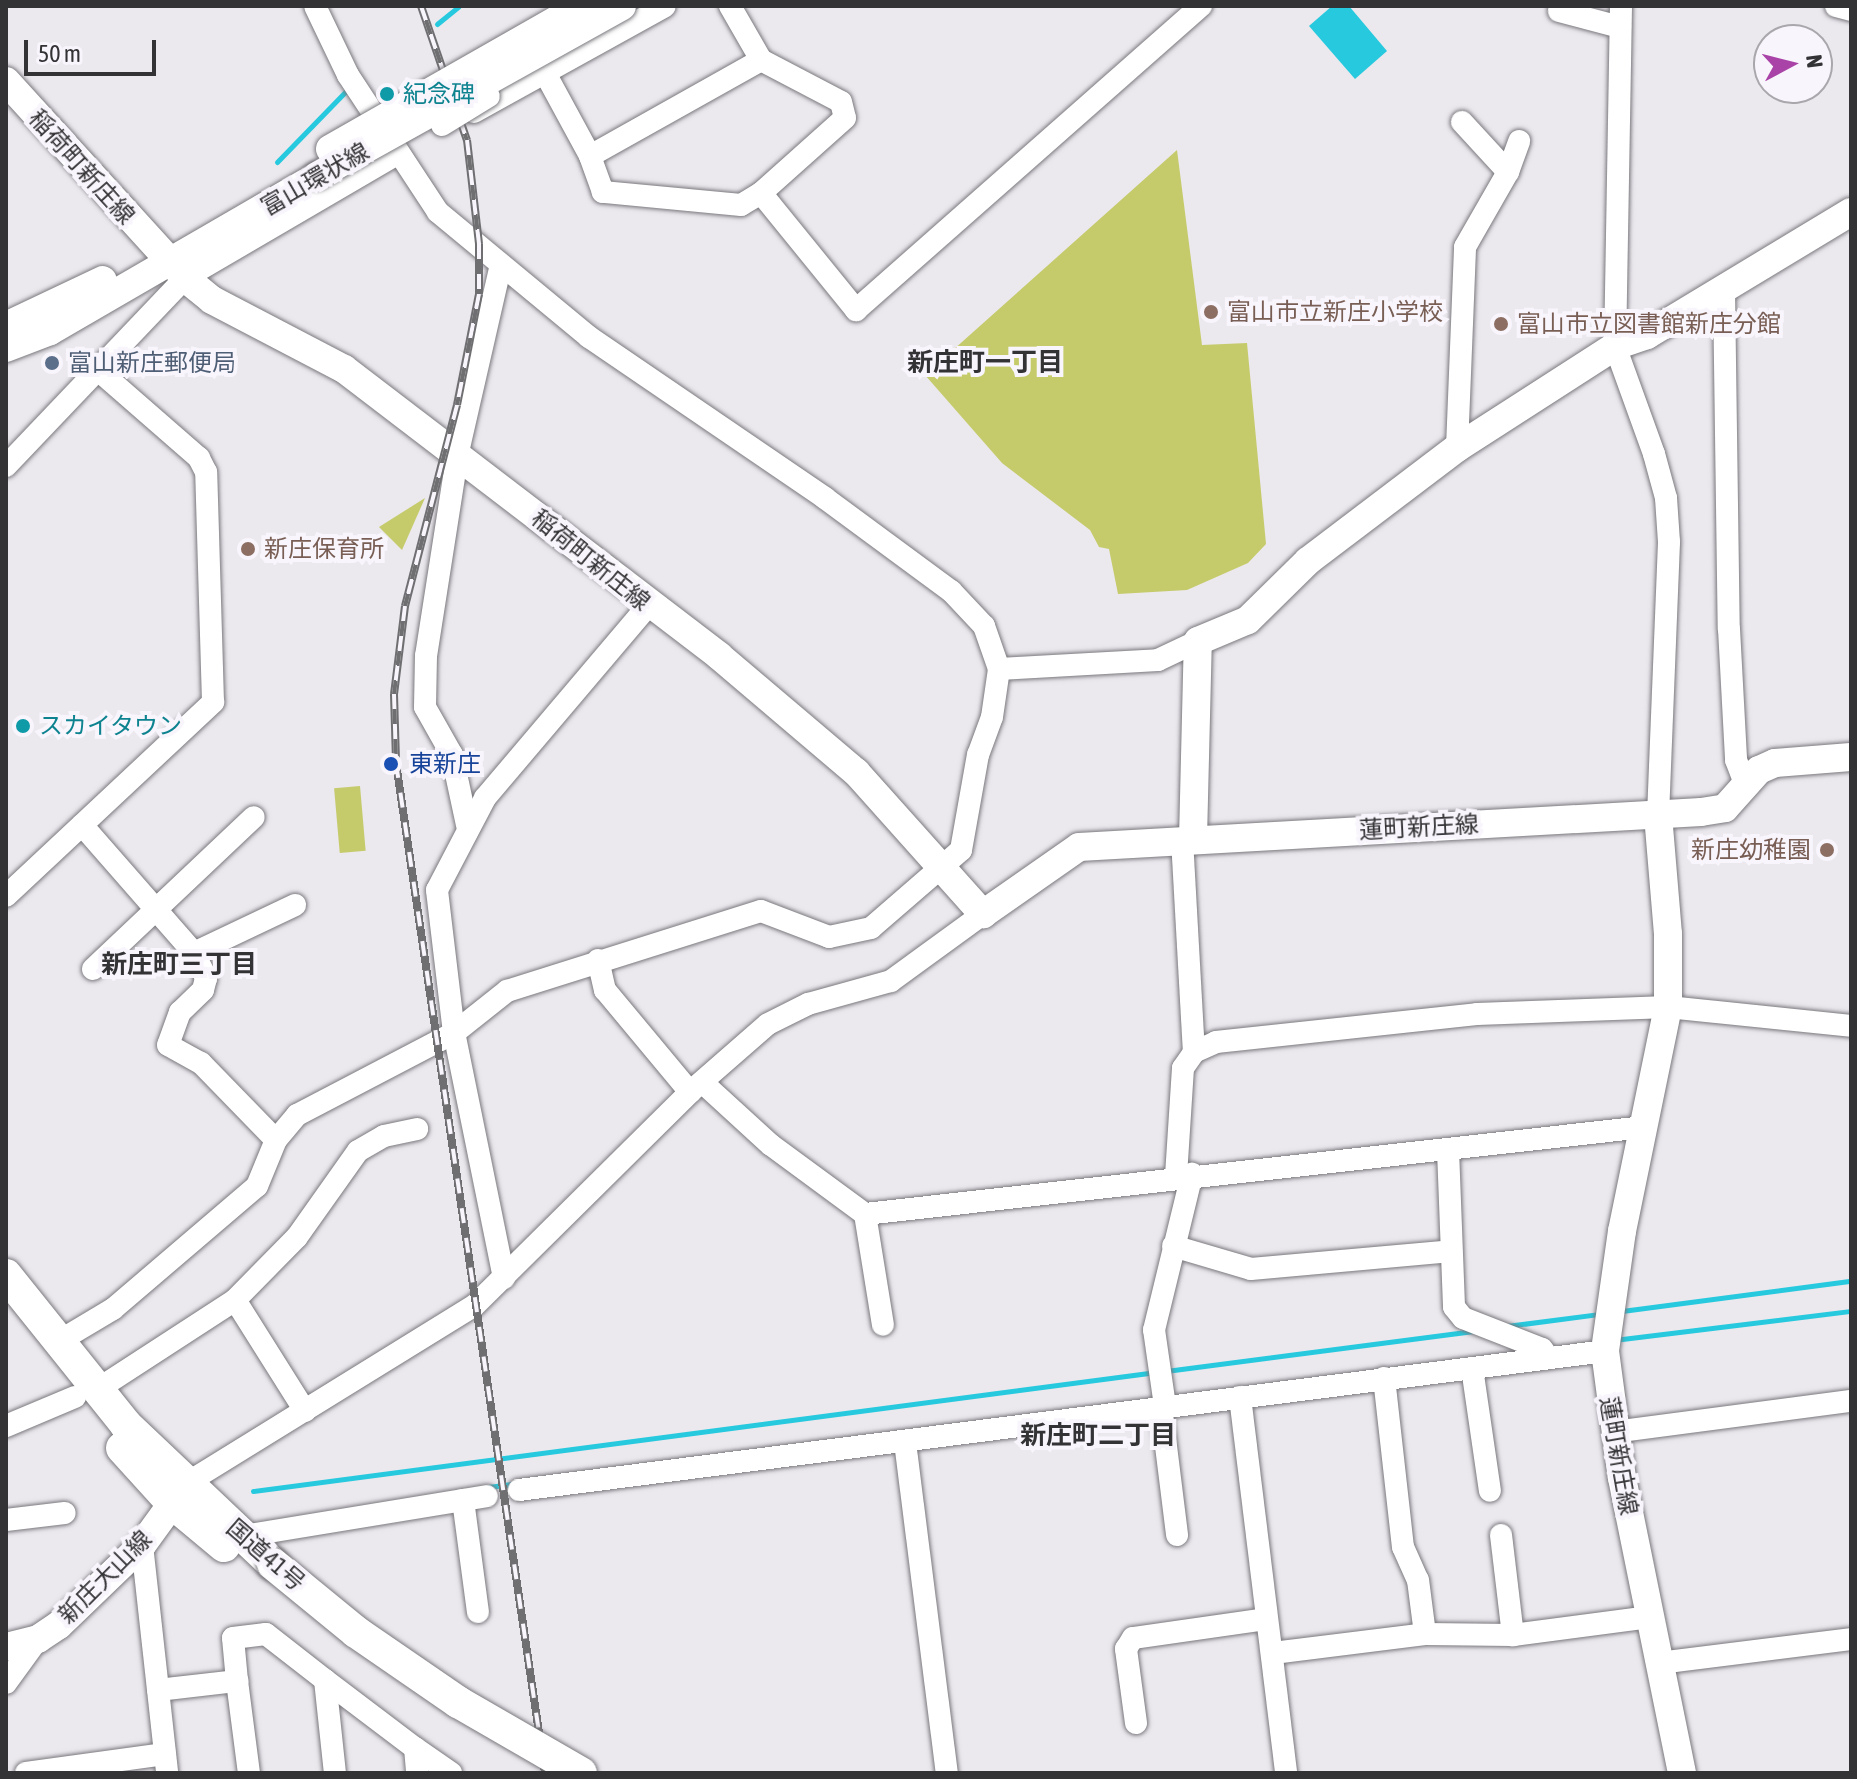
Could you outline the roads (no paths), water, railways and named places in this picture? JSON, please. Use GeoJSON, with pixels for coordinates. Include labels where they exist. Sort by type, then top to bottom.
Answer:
{"type":"FeatureCollection","features":[{"type":"Feature","properties":{"kind":"highway","name":"国道41号"},"geometry":{"type":"LineString","coordinates":[[6,1275],[56,1343],[85,1394]]}},
{"type":"Feature","properties":{"kind":"highway","name":"国道41号"},"geometry":{"type":"LineString","coordinates":[[6,1307],[179,1492],[372,1664],[545,1773]]}},
{"type":"Feature","properties":{"kind":"highway","name":"国道41号"},"geometry":{"type":"LineString","coordinates":[[179,1492],[243,1536],[268,1571],[458,1702],[581,1773]]}},
{"type":"Feature","properties":{"kind":"main road","name":"富山環状線"},"geometry":{"type":"LineString","coordinates":[[6,348],[50,331],[171,264],[313,169],[581,6]]}},
{"type":"Feature","properties":{"kind":"main road","name":"富山環状線"},"geometry":{"type":"LineString","coordinates":[[313,169],[622,6]]}},
{"type":"Feature","properties":{"kind":"main road","name":"稲荷町新庄線"},"geometry":{"type":"LineString","coordinates":[[6,81],[171,264],[212,300],[344,369],[458,452],[648,606],[821,738],[945,866],[983,914]]}},
{"type":"Feature","properties":{"kind":"main road"},"geometry":{"type":"LineString","coordinates":[[983,914],[1079,847],[1188,839],[1198,641],[1248,620],[1308,561],[1457,448],[1615,346],[1647,335],[1851,212]]}},
{"type":"Feature","properties":{"kind":"main road","name":"富山環状線"},"geometry":{"type":"LineString","coordinates":[[6,326],[171,264]]}},
{"type":"Feature","properties":{"kind":"main road"},"geometry":{"type":"LineString","coordinates":[[1658,815],[1725,808],[1739,798],[1745,784],[1775,763],[1851,757]]}},
{"type":"Feature","properties":{"kind":"main road","name":"蓮町新庄線"},"geometry":{"type":"LineString","coordinates":[[1188,839],[1658,815],[1668,934],[1668,1007],[1605,1348],[1614,1432],[1682,1773]]}},
{"type":"Feature","properties":{"kind":"main road","name":"新庄大山線"},"geometry":{"type":"LineString","coordinates":[[6,1647],[38,1639],[142,1545],[179,1492]]}},
{"type":"Feature","properties":{"kind":"street"},"geometry":{"type":"LineString","coordinates":[[56,1343],[113,1309],[257,1186],[276,1140],[297,1115],[454,1033],[507,991],[761,911],[829,937],[871,928],[945,866],[967,838],[978,755],[992,717],[999,669],[984,626],[951,591],[825,498],[602,346],[438,212],[397,154],[348,75],[315,6]]}},
{"type":"Feature","properties":{"kind":"street"},"geometry":{"type":"LineString","coordinates":[[472,113],[665,6]]}},
{"type":"Feature","properties":{"kind":"street"},"geometry":{"type":"LineString","coordinates":[[545,73],[590,156],[603,192],[741,205],[761,193],[845,118],[841,102],[761,60],[730,6]]}},
{"type":"Feature","properties":{"kind":"street"},"geometry":{"type":"LineString","coordinates":[[761,193],[856,310],[1201,6]]}},
{"type":"Feature","properties":{"kind":"street"},"geometry":{"type":"LineString","coordinates":[[1836,6],[1851,10]]}},
{"type":"Feature","properties":{"kind":"street"},"geometry":{"type":"LineString","coordinates":[[1559,11],[1620,16],[1615,346],[1666,498],[1669,573],[1658,815]]}},
{"type":"Feature","properties":{"kind":"street"},"geometry":{"type":"LineString","coordinates":[[590,156],[761,60]]}},
{"type":"Feature","properties":{"kind":"street"},"geometry":{"type":"LineString","coordinates":[[442,125],[489,96]]}},
{"type":"Feature","properties":{"kind":"street"},"geometry":{"type":"LineString","coordinates":[[1462,122],[1508,172]]}},
{"type":"Feature","properties":{"kind":"street"},"geometry":{"type":"LineString","coordinates":[[1457,448],[1465,247],[1508,172],[1519,141]]}},
{"type":"Feature","properties":{"kind":"street"},"geometry":{"type":"LineString","coordinates":[[6,466],[98,370],[171,264],[397,154]]}},
{"type":"Feature","properties":{"kind":"street"},"geometry":{"type":"LineString","coordinates":[[467,825],[452,755],[425,707],[426,656],[458,452],[501,265]]}},
{"type":"Feature","properties":{"kind":"street"},"geometry":{"type":"LineString","coordinates":[[1724,290],[1729,629],[1736,760],[1745,784]]}},
{"type":"Feature","properties":{"kind":"street"},"geometry":{"type":"LineString","coordinates":[[6,896],[213,702],[206,472],[199,458],[98,370]]}},
{"type":"Feature","properties":{"kind":"street"},"geometry":{"type":"LineString","coordinates":[[504,1278],[454,1033],[437,890],[467,825],[648,606]]}},
{"type":"Feature","properties":{"kind":"street"},"geometry":{"type":"LineString","coordinates":[[999,669],[1158,660],[1198,641]]}},
{"type":"Feature","properties":{"kind":"street"},"geometry":{"type":"LineString","coordinates":[[93,969],[254,817]]}},
{"type":"Feature","properties":{"kind":"street"},"geometry":{"type":"LineString","coordinates":[[82,825],[194,953],[206,978],[203,990],[180,1012],[168,1045],[201,1063],[276,1140]]}},
{"type":"Feature","properties":{"kind":"street"},"geometry":{"type":"LineString","coordinates":[[1188,839],[1194,1052]]}},
{"type":"Feature","properties":{"kind":"street"},"geometry":{"type":"LineString","coordinates":[[194,953],[295,905]]}},
{"type":"Feature","properties":{"kind":"street"},"geometry":{"type":"LineString","coordinates":[[179,1492],[464,1312],[504,1278],[696,1087],[768,1024],[808,1004],[891,981],[983,914]]}},
{"type":"Feature","properties":{"kind":"street"},"geometry":{"type":"LineString","coordinates":[[598,960],[605,990],[696,1087],[865,1214],[1184,1175],[1448,1150],[1644,1127]]}},
{"type":"Feature","properties":{"kind":"street"},"geometry":{"type":"LineString","coordinates":[[1177,1535],[1154,1330],[1173,1246],[1184,1175],[1183,1068],[1194,1052],[1216,1042],[1477,1014],[1668,1007],[1851,1026]]}},
{"type":"Feature","properties":{"kind":"street"},"geometry":{"type":"LineString","coordinates":[[6,1426],[85,1394],[235,1300],[297,1237],[358,1151],[384,1136],[417,1129]]}},
{"type":"Feature","properties":{"kind":"street"},"geometry":{"type":"LineString","coordinates":[[1448,1150],[1454,1307],[1463,1318],[1542,1349],[1549,1358]]}},
{"type":"Feature","properties":{"kind":"street"},"geometry":{"type":"LineString","coordinates":[[865,1214],[883,1325]]}},
{"type":"Feature","properties":{"kind":"street"},"geometry":{"type":"LineString","coordinates":[[1173,1246],[1251,1269],[1451,1251]]}},
{"type":"Feature","properties":{"kind":"street"},"geometry":{"type":"LineString","coordinates":[[235,1300],[305,1411]]}},
{"type":"Feature","properties":{"kind":"street"},"geometry":{"type":"LineString","coordinates":[[519,1490],[905,1442],[1164,1404],[1549,1358],[1605,1348]]}},
{"type":"Feature","properties":{"kind":"street"},"geometry":{"type":"LineString","coordinates":[[1472,1368],[1490,1491]]}},
{"type":"Feature","properties":{"kind":"street"},"geometry":{"type":"LineString","coordinates":[[1384,1378],[1403,1547],[1418,1580],[1425,1634]]}},
{"type":"Feature","properties":{"kind":"street"},"geometry":{"type":"LineString","coordinates":[[1240,1397],[1286,1773]]}},
{"type":"Feature","properties":{"kind":"street"},"geometry":{"type":"LineString","coordinates":[[1614,1432],[1851,1401]]}},
{"type":"Feature","properties":{"kind":"street"},"geometry":{"type":"LineString","coordinates":[[905,1442],[947,1773]]}},
{"type":"Feature","properties":{"kind":"street"},"geometry":{"type":"LineString","coordinates":[[243,1536],[487,1496]]}},
{"type":"Feature","properties":{"kind":"street"},"geometry":{"type":"LineString","coordinates":[[463,1500],[478,1612]]}},
{"type":"Feature","properties":{"kind":"street"},"geometry":{"type":"LineString","coordinates":[[6,1520],[65,1513]]}},
{"type":"Feature","properties":{"kind":"street"},"geometry":{"type":"LineString","coordinates":[[1501,1535],[1513,1635]]}},
{"type":"Feature","properties":{"kind":"street"},"geometry":{"type":"LineString","coordinates":[[26,1773],[166,1764],[142,1545]]}},
{"type":"Feature","properties":{"kind":"street"},"geometry":{"type":"LineString","coordinates":[[1273,1653],[1425,1634],[1513,1635],[1650,1617]]}},
{"type":"Feature","properties":{"kind":"street"},"geometry":{"type":"LineString","coordinates":[[1136,1723],[1126,1649],[1133,1638],[1267,1619]]}},
{"type":"Feature","properties":{"kind":"street"},"geometry":{"type":"LineString","coordinates":[[249,1773],[233,1638],[266,1634],[451,1773]]}},
{"type":"Feature","properties":{"kind":"street"},"geometry":{"type":"LineString","coordinates":[[6,1683],[38,1639]]}},
{"type":"Feature","properties":{"kind":"street"},"geometry":{"type":"LineString","coordinates":[[1659,1663],[1851,1639]]}},
{"type":"Feature","properties":{"kind":"street"},"geometry":{"type":"LineString","coordinates":[[325,1680],[335,1773]]}},
{"type":"Feature","properties":{"kind":"street"},"geometry":{"type":"LineString","coordinates":[[158,1690],[237,1681]]}},
{"type":"Feature","properties":{"kind":"street"},"geometry":{"type":"LineString","coordinates":[[415,1748],[417,1773]]}},
{"type":"Feature","properties":{"kind":"water"},"geometry":{"type":"Polygon","coordinates":[[[1332,6],[1349,6],[1387,51],[1355,79],[1309,26],[1332,6]]]}},
{"type":"Feature","properties":{"kind":"waterway"},"geometry":{"type":"LineString","coordinates":[[437,24],[459,6]]}},
{"type":"Feature","properties":{"kind":"waterway"},"geometry":{"type":"LineString","coordinates":[[277,162],[347,90]]}},
{"type":"Feature","properties":{"kind":"waterway"},"geometry":{"type":"LineString","coordinates":[[1622,1311],[1851,1281]]}},
{"type":"Feature","properties":{"kind":"waterway"},"geometry":{"type":"LineString","coordinates":[[1614,1340],[1851,1311]]}},
{"type":"Feature","properties":{"kind":"waterway"},"geometry":{"type":"LineString","coordinates":[[1507,1326],[1600,1314]]}},
{"type":"Feature","properties":{"kind":"waterway"},"geometry":{"type":"LineString","coordinates":[[1166,1371],[1473,1331]]}},
{"type":"Feature","properties":{"kind":"waterway"},"geometry":{"type":"LineString","coordinates":[[253,1491],[1156,1372]]}},
{"type":"Feature","properties":{"kind":"waterway"},"geometry":{"type":"LineString","coordinates":[[488,1487],[513,1484]]}},
{"type":"Feature","properties":{"kind":"railway"},"geometry":{"type":"LineString","coordinates":[[421,6],[467,140],[479,244],[479,294],[457,405],[405,606],[394,694],[396,763],[545,1773]]}},
{"type":"Feature","properties":{"kind":"place","name":"紀念碑"},"geometry":{"type":"Point","coordinates":[387,94]}},
{"type":"Feature","properties":{"kind":"place","name":"富山市立新庄小学校"},"geometry":{"type":"Point","coordinates":[1211,312]}},
{"type":"Feature","properties":{"kind":"place","name":"富山市立図書館新庄分館"},"geometry":{"type":"Point","coordinates":[1501,324]}},
{"type":"Feature","properties":{"kind":"place","name":"富山新庄郵便局"},"geometry":{"type":"Point","coordinates":[52,363]}},
{"type":"Feature","properties":{"kind":"place","name":"新庄保育所"},"geometry":{"type":"Point","coordinates":[248,549]}},
{"type":"Feature","properties":{"kind":"place","name":"スカイタウン"},"geometry":{"type":"Point","coordinates":[23,726]}},
{"type":"Feature","properties":{"kind":"place","name":"東新庄"},"geometry":{"type":"Point","coordinates":[391,764]}},
{"type":"Feature","properties":{"kind":"place","name":"新庄幼稚園"},"geometry":{"type":"Point","coordinates":[1827,850]}},
{"type":"Feature","properties":{"kind":"district","name":"新庄町一丁目"},"geometry":{"type":"Point","coordinates":[985,363]}},
{"type":"Feature","properties":{"kind":"district","name":"新庄町三丁目"},"geometry":{"type":"Point","coordinates":[179,965]}},
{"type":"Feature","properties":{"kind":"district","name":"新庄町二丁目"},"geometry":{"type":"Point","coordinates":[1098,1436]}}]}
